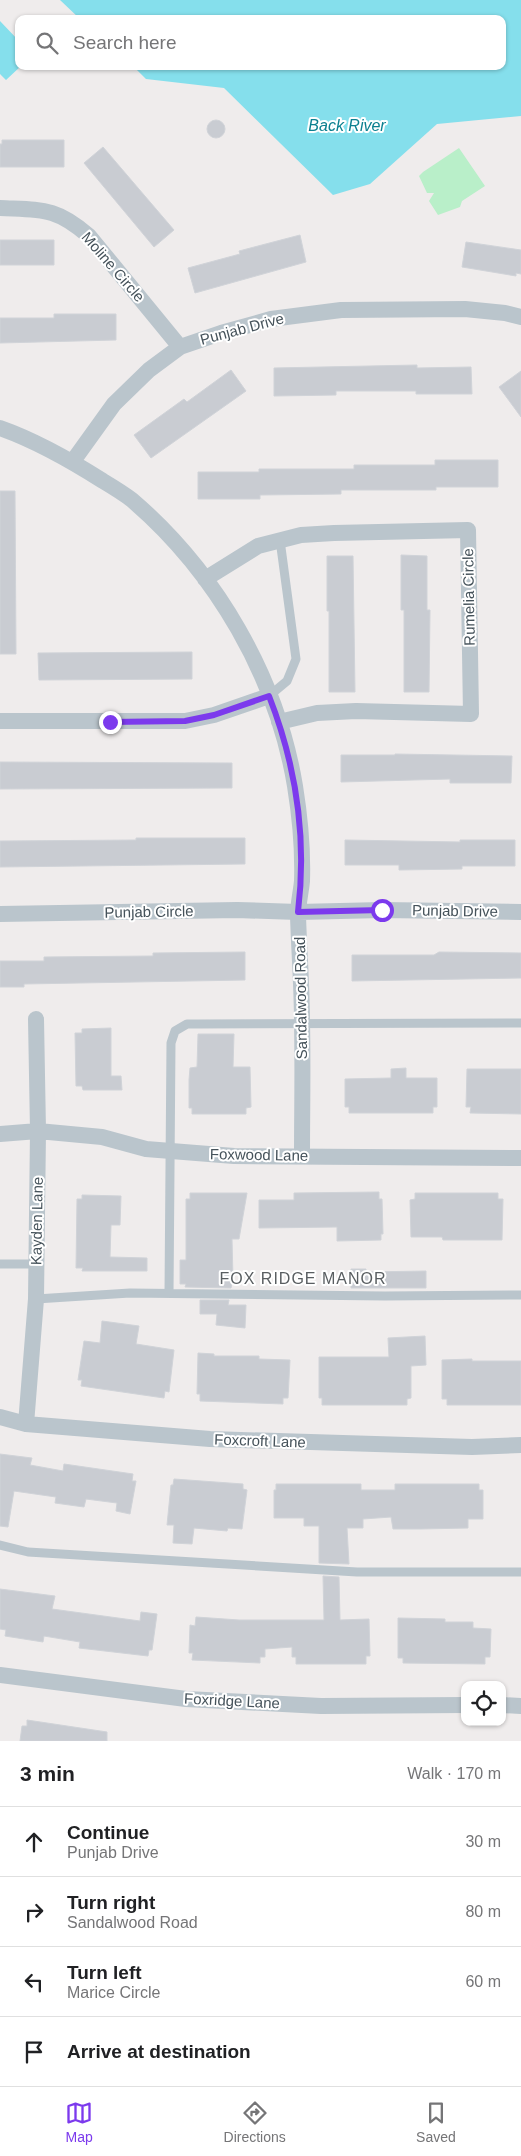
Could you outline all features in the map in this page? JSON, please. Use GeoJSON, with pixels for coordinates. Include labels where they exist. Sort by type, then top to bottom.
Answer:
{"type":"FeatureCollection","features":[{"type":"Feature","properties":{"kind":"street","name":"Moline Circle"},"geometry":{"type":"LineString","coordinates":[[0,208],[47,210],[74,223],[89,236],[180,347]]}},
{"type":"Feature","properties":{"kind":"street","name":"Punjab Drive"},"geometry":{"type":"LineString","coordinates":[[73,461],[114,404],[149,370],[180,347],[271,319],[332,311],[465,309],[505,313],[521,317]]}},
{"type":"Feature","properties":{"kind":"street","name":"Sandalwood Road"},"geometry":{"type":"LineString","coordinates":[[0,428],[43,445],[73,461],[130,498],[164,530],[205,579],[239,630],[280,722],[290,759],[299,815],[302,881],[298,912],[302,1023],[302,1156]]}},
{"type":"Feature","properties":{"kind":"street","name":"Rumelia Circle"},"geometry":{"type":"LineString","coordinates":[[205,579],[258,546],[301,535],[468,530],[471,714],[356,711],[317,713],[280,722]]}},
{"type":"Feature","properties":{"kind":"street"},"geometry":{"type":"LineString","coordinates":[[0,721],[185,721],[214,715],[269,696]]}},
{"type":"Feature","properties":{"kind":"street","name":"Punjab Circle"},"geometry":{"type":"LineString","coordinates":[[0,914],[237,910],[298,912]]}},
{"type":"Feature","properties":{"kind":"street","name":"Punjab Drive"},"geometry":{"type":"LineString","coordinates":[[298,912],[382,910],[521,912]]}},
{"type":"Feature","properties":{"kind":"street","name":"Kayden Lane"},"geometry":{"type":"LineString","coordinates":[[26,1424],[36,1299],[38,1131],[36,1019]]}},
{"type":"Feature","properties":{"kind":"street","name":"Foxwood Lane"},"geometry":{"type":"LineString","coordinates":[[0,1134],[38,1131],[102,1137],[146,1149],[234,1156],[521,1158]]}},
{"type":"Feature","properties":{"kind":"street","name":"Foxcroft Lane"},"geometry":{"type":"LineString","coordinates":[[0,1417],[26,1424],[210,1440],[472,1447],[521,1445]]}},
{"type":"Feature","properties":{"kind":"street","name":"Foxridge Lane"},"geometry":{"type":"LineString","coordinates":[[0,1675],[136,1694],[195,1700],[321,1706],[461,1705]]}},
{"type":"Feature","properties":{"kind":"street"},"geometry":{"type":"LineString","coordinates":[[506,1705],[521,1706]]}},
{"type":"Feature","properties":{"kind":"lane"},"geometry":{"type":"LineString","coordinates":[[269,696],[286,681],[296,659],[280,540]]}},
{"type":"Feature","properties":{"kind":"lane"},"geometry":{"type":"LineString","coordinates":[[169,1293],[172,1151],[171,1043],[175,1031],[187,1024],[521,1023]]}},
{"type":"Feature","properties":{"kind":"lane"},"geometry":{"type":"LineString","coordinates":[[0,1264],[36,1264]]}},
{"type":"Feature","properties":{"kind":"lane"},"geometry":{"type":"LineString","coordinates":[[36,1299],[130,1293],[385,1296],[521,1295]]}},
{"type":"Feature","properties":{"kind":"lane"},"geometry":{"type":"LineString","coordinates":[[0,1545],[28,1552],[357,1572],[521,1572]]}},
{"type":"Feature","properties":{"kind":"green space"},"geometry":{"type":"Polygon","coordinates":[[[459,148],[485,186],[462,201],[460,207],[438,215],[429,201],[434,193],[427,193],[419,176],[459,148]]]}},
{"type":"Feature","properties":{"kind":"water","name":"Back River"},"geometry":{"type":"Polygon","coordinates":[[[60,0],[521,0],[521,116],[437,124],[370,184],[333,195],[224,88],[146,79],[137,70],[506,70],[506,15],[76,15],[60,0]]]}},
{"type":"Feature","properties":{"kind":"water"},"geometry":{"type":"Polygon","coordinates":[[[0,21],[15,37],[15,70],[17,70],[6,80],[0,74],[0,21]]]}},
{"type":"Feature","properties":{"kind":"building"},"geometry":{"type":"Polygon","coordinates":[[[216,120],[222,123],[225,129],[222,135],[216,138],[210,135],[207,129],[210,123],[216,120]]]}},
{"type":"Feature","properties":{"kind":"building"},"geometry":{"type":"Polygon","coordinates":[[[2,140],[64,140],[64,167],[0,167],[0,144],[2,144],[2,140]]]}},
{"type":"Feature","properties":{"kind":"building"},"geometry":{"type":"Polygon","coordinates":[[[103,147],[174,230],[154,247],[84,163],[103,147]]]}},
{"type":"Feature","properties":{"kind":"building"},"geometry":{"type":"Polygon","coordinates":[[[300,235],[306,262],[195,293],[188,268],[240,254],[239,251],[300,235]]]}},
{"type":"Feature","properties":{"kind":"building"},"geometry":{"type":"Polygon","coordinates":[[[0,240],[54,240],[54,265],[0,265],[0,240]]]}},
{"type":"Feature","properties":{"kind":"building"},"geometry":{"type":"Polygon","coordinates":[[[466,242],[521,250],[521,274],[516,273],[516,276],[462,267],[466,242]]]}},
{"type":"Feature","properties":{"kind":"building"},"geometry":{"type":"Polygon","coordinates":[[[54,314],[116,314],[116,340],[0,343],[0,318],[54,318],[54,314]]]}},
{"type":"Feature","properties":{"kind":"building"},"geometry":{"type":"Polygon","coordinates":[[[417,365],[417,368],[471,367],[472,394],[416,394],[416,391],[336,391],[336,395],[274,396],[274,368],[417,365]]]}},
{"type":"Feature","properties":{"kind":"building"},"geometry":{"type":"Polygon","coordinates":[[[231,370],[246,391],[151,458],[134,435],[184,399],[187,402],[231,370]]]}},
{"type":"Feature","properties":{"kind":"building"},"geometry":{"type":"Polygon","coordinates":[[[521,371],[521,417],[499,387],[521,371]]]}},
{"type":"Feature","properties":{"kind":"building"},"geometry":{"type":"Polygon","coordinates":[[[435,460],[498,460],[498,487],[436,487],[436,490],[341,490],[341,494],[260,495],[260,499],[198,499],[198,472],[259,472],[259,469],[354,469],[354,465],[435,465],[435,460]]]}},
{"type":"Feature","properties":{"kind":"building"},"geometry":{"type":"Polygon","coordinates":[[[0,491],[15,491],[16,654],[0,654],[0,491]]]}},
{"type":"Feature","properties":{"kind":"building"},"geometry":{"type":"Polygon","coordinates":[[[401,555],[427,556],[427,610],[430,610],[429,692],[404,692],[404,610],[401,610],[401,555]]]}},
{"type":"Feature","properties":{"kind":"building"},"geometry":{"type":"Polygon","coordinates":[[[327,556],[353,556],[355,692],[329,692],[327,556]]]}},
{"type":"Feature","properties":{"kind":"building"},"geometry":{"type":"Polygon","coordinates":[[[192,652],[192,679],[39,680],[38,653],[192,652]]]}},
{"type":"Feature","properties":{"kind":"building"},"geometry":{"type":"Polygon","coordinates":[[[341,755],[512,756],[511,783],[450,783],[450,779],[341,782],[341,755]]]}},
{"type":"Feature","properties":{"kind":"building"},"geometry":{"type":"Polygon","coordinates":[[[0,762],[232,763],[232,788],[0,789],[0,762]]]}},
{"type":"Feature","properties":{"kind":"building"},"geometry":{"type":"Polygon","coordinates":[[[136,838],[245,838],[245,864],[0,867],[0,841],[136,840],[136,838]]]}},
{"type":"Feature","properties":{"kind":"building"},"geometry":{"type":"Polygon","coordinates":[[[345,840],[460,842],[460,840],[515,840],[515,866],[462,866],[462,869],[399,870],[399,865],[345,865],[345,840]]]}},
{"type":"Feature","properties":{"kind":"building"},"geometry":{"type":"Polygon","coordinates":[[[245,952],[245,980],[24,984],[24,987],[0,987],[0,961],[44,961],[44,957],[153,956],[153,953],[245,952]]]}},
{"type":"Feature","properties":{"kind":"building"},"geometry":{"type":"Polygon","coordinates":[[[439,952],[521,953],[521,978],[352,981],[352,955],[434,955],[439,952]]]}},
{"type":"Feature","properties":{"kind":"building"},"geometry":{"type":"Polygon","coordinates":[[[111,1028],[111,1076],[121,1076],[122,1090],[83,1090],[82,1086],[76,1086],[75,1033],[82,1033],[82,1029],[111,1028]]]}},
{"type":"Feature","properties":{"kind":"building"},"geometry":{"type":"Polygon","coordinates":[[[198,1034],[234,1034],[233,1067],[250,1067],[251,1107],[246,1108],[246,1114],[192,1114],[192,1108],[189,1108],[189,1080],[190,1068],[197,1067],[198,1034]]]}},
{"type":"Feature","properties":{"kind":"building"},"geometry":{"type":"Polygon","coordinates":[[[406,1068],[406,1078],[437,1078],[437,1107],[433,1107],[433,1113],[349,1113],[349,1107],[345,1107],[345,1079],[391,1078],[391,1069],[406,1068]]]}},
{"type":"Feature","properties":{"kind":"building"},"geometry":{"type":"Polygon","coordinates":[[[467,1069],[521,1069],[521,1114],[470,1113],[471,1107],[466,1107],[467,1069]]]}},
{"type":"Feature","properties":{"kind":"building"},"geometry":{"type":"Polygon","coordinates":[[[379,1192],[379,1199],[382,1199],[383,1234],[381,1234],[381,1240],[337,1241],[337,1227],[259,1228],[259,1200],[294,1200],[294,1193],[379,1192]]]}},
{"type":"Feature","properties":{"kind":"building"},"geometry":{"type":"Polygon","coordinates":[[[190,1193],[247,1193],[239,1239],[232,1239],[233,1278],[231,1288],[185,1287],[186,1284],[180,1284],[180,1260],[186,1260],[186,1199],[190,1199],[190,1193]]]}},
{"type":"Feature","properties":{"kind":"building"},"geometry":{"type":"Polygon","coordinates":[[[415,1193],[498,1193],[498,1199],[503,1199],[502,1240],[443,1240],[442,1237],[411,1237],[410,1200],[415,1199],[415,1193]]]}},
{"type":"Feature","properties":{"kind":"building"},"geometry":{"type":"Polygon","coordinates":[[[82,1195],[121,1196],[120,1225],[111,1225],[110,1257],[147,1258],[147,1271],[82,1271],[83,1268],[76,1268],[77,1199],[82,1199],[82,1195]]]}},
{"type":"Feature","properties":{"kind":"building"},"geometry":{"type":"Polygon","coordinates":[[[351,1269],[366,1269],[366,1272],[426,1271],[426,1288],[351,1288],[351,1269]]]}},
{"type":"Feature","properties":{"kind":"building"},"geometry":{"type":"Polygon","coordinates":[[[200,1300],[229,1300],[228,1305],[246,1305],[245,1328],[216,1325],[217,1314],[200,1314],[200,1300]]]}},
{"type":"Feature","properties":{"kind":"building"},"geometry":{"type":"Polygon","coordinates":[[[102,1321],[139,1326],[136,1344],[174,1350],[169,1392],[165,1391],[164,1398],[81,1386],[82,1380],[78,1380],[84,1341],[100,1343],[102,1321]]]}},
{"type":"Feature","properties":{"kind":"building"},"geometry":{"type":"Polygon","coordinates":[[[425,1336],[426,1365],[411,1366],[411,1398],[407,1399],[407,1405],[322,1405],[322,1398],[319,1398],[319,1357],[389,1357],[388,1338],[425,1336]]]}},
{"type":"Feature","properties":{"kind":"building"},"geometry":{"type":"Polygon","coordinates":[[[198,1353],[214,1354],[214,1356],[259,1356],[259,1359],[290,1360],[288,1398],[283,1398],[283,1404],[200,1401],[200,1394],[197,1394],[198,1353]]]}},
{"type":"Feature","properties":{"kind":"building"},"geometry":{"type":"Polygon","coordinates":[[[472,1359],[472,1361],[521,1361],[521,1405],[447,1405],[447,1399],[442,1399],[442,1360],[472,1359]]]}},
{"type":"Feature","properties":{"kind":"building"},"geometry":{"type":"Polygon","coordinates":[[[0,1454],[32,1458],[30,1465],[63,1471],[64,1464],[133,1474],[132,1481],[136,1481],[130,1514],[116,1511],[117,1503],[86,1499],[84,1507],[55,1503],[56,1497],[14,1491],[8,1527],[0,1526],[0,1454]]]}},
{"type":"Feature","properties":{"kind":"building"},"geometry":{"type":"Polygon","coordinates":[[[174,1479],[243,1484],[243,1489],[247,1490],[242,1529],[228,1528],[227,1531],[194,1528],[192,1544],[173,1543],[174,1525],[167,1525],[171,1485],[173,1485],[174,1479]]]}},
{"type":"Feature","properties":{"kind":"building"},"geometry":{"type":"Polygon","coordinates":[[[276,1484],[361,1484],[361,1490],[395,1490],[395,1484],[479,1484],[479,1490],[483,1490],[483,1519],[468,1519],[468,1528],[393,1529],[391,1517],[363,1519],[363,1528],[347,1528],[349,1564],[319,1563],[319,1526],[304,1526],[304,1518],[274,1518],[274,1490],[276,1490],[276,1484]]]}},
{"type":"Feature","properties":{"kind":"building"},"geometry":{"type":"Polygon","coordinates":[[[323,1576],[339,1577],[340,1620],[369,1619],[370,1656],[366,1656],[366,1664],[296,1664],[296,1657],[292,1657],[292,1647],[265,1649],[265,1657],[260,1657],[260,1663],[192,1660],[193,1653],[189,1653],[190,1625],[195,1626],[196,1617],[239,1620],[324,1620],[323,1576]]]}},
{"type":"Feature","properties":{"kind":"building"},"geometry":{"type":"Polygon","coordinates":[[[0,1589],[55,1596],[52,1609],[140,1621],[141,1612],[157,1614],[152,1650],[149,1650],[148,1656],[79,1648],[80,1642],[44,1636],[43,1642],[5,1636],[6,1630],[0,1629],[0,1589]]]}},
{"type":"Feature","properties":{"kind":"building"},"geometry":{"type":"Polygon","coordinates":[[[398,1618],[445,1619],[445,1622],[473,1622],[473,1628],[491,1629],[490,1657],[485,1657],[485,1664],[403,1663],[403,1658],[398,1658],[398,1618]]]}},
{"type":"Feature","properties":{"kind":"building"},"geometry":{"type":"Polygon","coordinates":[[[27,1720],[107,1732],[107,1741],[20,1741],[22,1726],[27,1726],[27,1720]]]}},
{"type":"Feature","properties":{"kind":"district","name":"FOX RIDGE MANOR"},"geometry":{"type":"Point","coordinates":[303,1278]}},
{"type":"Feature","properties":{"kind":"route"},"geometry":{"type":"LineString","coordinates":[[110,722],[185,721],[214,715],[269,696],[280,722],[290,759],[299,815],[302,881],[298,912],[382,910]]}}]}
